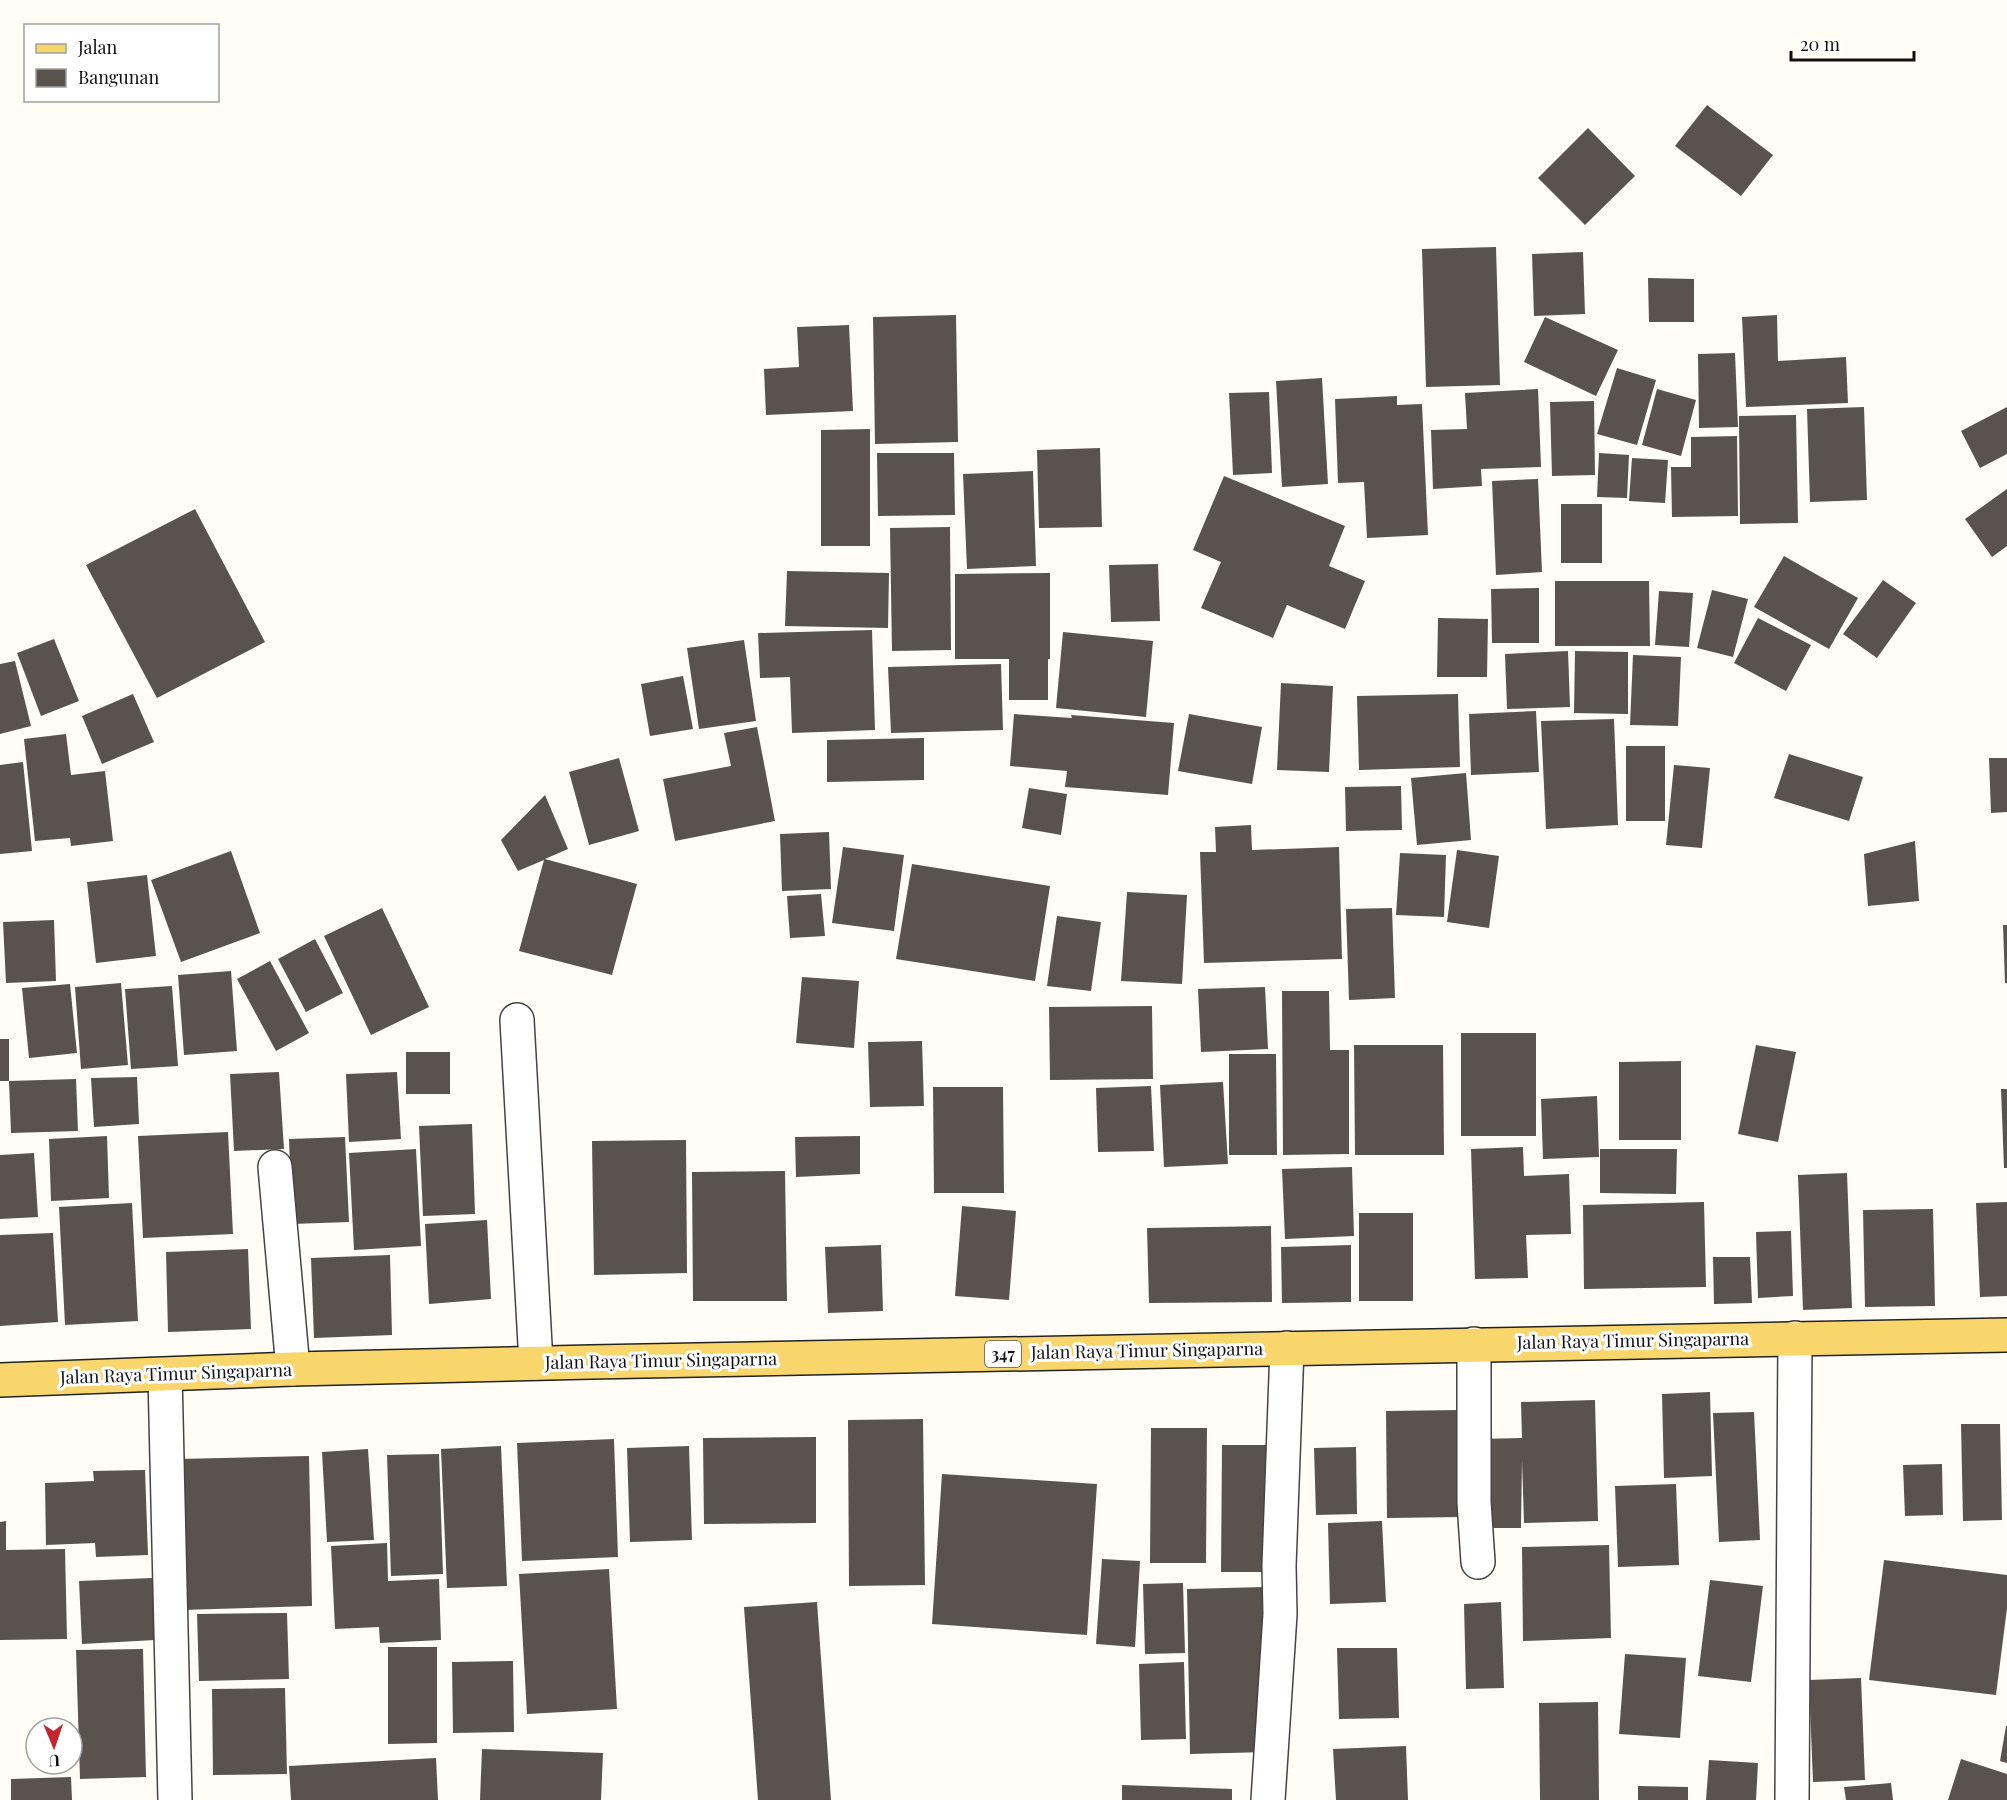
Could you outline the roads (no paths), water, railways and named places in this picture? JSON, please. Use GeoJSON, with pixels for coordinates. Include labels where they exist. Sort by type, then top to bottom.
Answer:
{"type":"FeatureCollection","features":[{"type":"Feature","properties":{"kind":"main road","name":"Jalan Raya Timur Singaparna"},"geometry":{"type":"LineString","coordinates":[[0,1380],[292,1369],[2007,1335]]}},
{"type":"Feature","properties":{"kind":"street"},"geometry":{"type":"LineString","coordinates":[[517,1020],[536,1364]]}},
{"type":"Feature","properties":{"kind":"street"},"geometry":{"type":"LineString","coordinates":[[275,1167],[292,1369]]}},
{"type":"Feature","properties":{"kind":"street"},"geometry":{"type":"LineString","coordinates":[[1792,1800],[1795,1338]]}},
{"type":"Feature","properties":{"kind":"street"},"geometry":{"type":"LineString","coordinates":[[1474,1344],[1473,1502],[1478,1562]]}},
{"type":"Feature","properties":{"kind":"street"},"geometry":{"type":"LineString","coordinates":[[1268,1800],[1280,1614],[1279,1566],[1287,1348]]}},
{"type":"Feature","properties":{"kind":"street"},"geometry":{"type":"LineString","coordinates":[[165,1375],[174,1800]]}}]}
